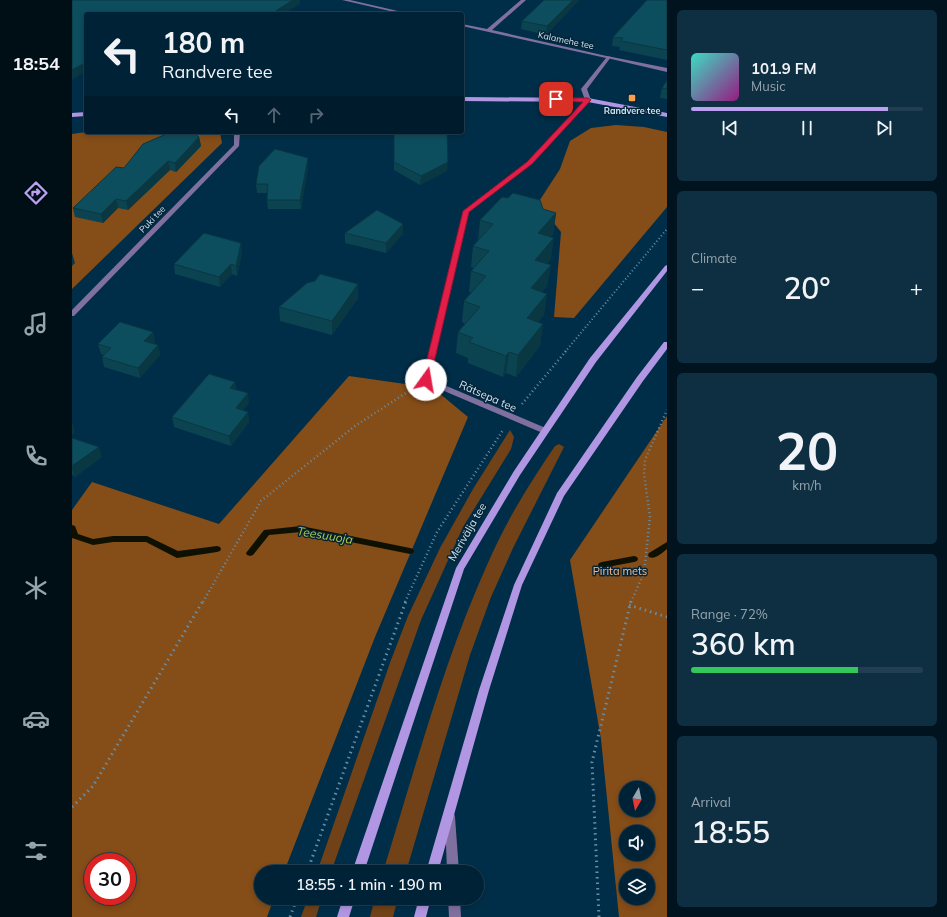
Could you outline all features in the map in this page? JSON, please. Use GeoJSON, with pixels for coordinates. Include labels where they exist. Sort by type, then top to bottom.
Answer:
{"type":"FeatureCollection","features":[{"type":"Feature","properties":{"kind":"main road"},"geometry":{"type":"LineString","coordinates":[[464,99],[588,100],[667,115]]}},
{"type":"Feature","properties":{"kind":"main road"},"geometry":{"type":"LineString","coordinates":[[72,115],[84,114]]}},
{"type":"Feature","properties":{"kind":"main road","name":"Merivälja tee"},"geometry":{"type":"LineString","coordinates":[[360,865],[460,568],[517,473],[593,360],[667,267]]}},
{"type":"Feature","properties":{"kind":"main road"},"geometry":{"type":"LineString","coordinates":[[434,865],[484,690],[518,585],[560,495],[640,379],[667,344]]}},
{"type":"Feature","properties":{"kind":"main road"},"geometry":{"type":"LineString","coordinates":[[343,917],[347,905]]}},
{"type":"Feature","properties":{"kind":"main road"},"geometry":{"type":"LineString","coordinates":[[420,917],[423,905]]}},
{"type":"Feature","properties":{"kind":"street"},"geometry":{"type":"LineString","coordinates":[[344,0],[400,12]]}},
{"type":"Feature","properties":{"kind":"street"},"geometry":{"type":"LineString","coordinates":[[488,31],[524,0]]}},
{"type":"Feature","properties":{"kind":"street","name":"Kalamehe tee"},"geometry":{"type":"LineString","coordinates":[[464,26],[667,70]]}},
{"type":"Feature","properties":{"kind":"street"},"geometry":{"type":"LineString","coordinates":[[426,380],[466,211],[529,163],[588,100],[584,89],[609,57]]}},
{"type":"Feature","properties":{"kind":"street","name":"Puki tee"},"geometry":{"type":"LineString","coordinates":[[72,314],[237,145],[237,134]]}},
{"type":"Feature","properties":{"kind":"street","name":"Rätsepa tee"},"geometry":{"type":"LineString","coordinates":[[426,380],[546,432]]}},
{"type":"Feature","properties":{"kind":"street"},"geometry":{"type":"LineString","coordinates":[[450,811],[453,865]]}},
{"type":"Feature","properties":{"kind":"street"},"geometry":{"type":"LineString","coordinates":[[454,905],[455,917]]}},
{"type":"Feature","properties":{"kind":"path"},"geometry":{"type":"LineString","coordinates":[[517,410],[667,229]]}},
{"type":"Feature","properties":{"kind":"path"},"geometry":{"type":"LineString","coordinates":[[72,807],[93,786],[261,501],[355,426],[426,380]]}},
{"type":"Feature","properties":{"kind":"path"},"geometry":{"type":"LineString","coordinates":[[599,917],[592,762],[629,605],[644,573],[650,517],[644,474],[646,460],[667,410]]}},
{"type":"Feature","properties":{"kind":"path"},"geometry":{"type":"LineString","coordinates":[[310,865],[404,604],[437,532],[506,425]]}},
{"type":"Feature","properties":{"kind":"path"},"geometry":{"type":"LineString","coordinates":[[629,605],[667,617]]}},
{"type":"Feature","properties":{"kind":"path"},"geometry":{"type":"LineString","coordinates":[[290,917],[294,905]]}},
{"type":"Feature","properties":{"kind":"shaded area"},"geometry":{"type":"Polygon","coordinates":[[[510,430],[514,437],[511,449],[463,527],[421,620],[334,865],[319,865],[391,660],[408,616],[440,548],[473,489],[510,430]]]}},
{"type":"Feature","properties":{"kind":"shaded area"},"geometry":{"type":"Polygon","coordinates":[[[559,444],[564,447],[513,548],[491,597],[470,655],[408,865],[385,865],[430,717],[471,602],[494,549],[510,519],[527,489],[555,446],[559,444]]]}},
{"type":"Feature","properties":{"kind":"shaded area"},"geometry":{"type":"Polygon","coordinates":[[[305,905],[320,905],[316,917],[301,917],[305,905]]]}},
{"type":"Feature","properties":{"kind":"shaded area"},"geometry":{"type":"Polygon","coordinates":[[[373,905],[396,905],[393,917],[370,917],[373,905]]]}},
{"type":"Feature","properties":{"kind":"green space"},"geometry":{"type":"Polygon","coordinates":[[[616,125],[644,127],[667,132],[667,207],[574,318],[554,317],[561,232],[538,203],[560,169],[570,141],[591,128],[616,125]]]}},
{"type":"Feature","properties":{"kind":"green space"},"geometry":{"type":"Polygon","coordinates":[[[84,132],[84,134],[220,134],[222,143],[72,289],[72,134],[84,132]]]}},
{"type":"Feature","properties":{"kind":"green space"},"geometry":{"type":"Polygon","coordinates":[[[349,376],[433,388],[468,417],[375,637],[287,865],[254,865],[254,905],[271,905],[267,917],[72,917],[72,510],[92,482],[219,524],[349,376]]]}},
{"type":"Feature","properties":{"kind":"green space","name":"Pirita mets"},"geometry":{"type":"Polygon","coordinates":[[[667,416],[667,917],[619,917],[601,739],[570,560],[667,416]]]}},
{"type":"Feature","properties":{"kind":"building"},"geometry":{"type":"Polygon","coordinates":[[[72,0],[293,0],[274,12],[84,12],[84,64],[72,70],[72,0]]]}},
{"type":"Feature","properties":{"kind":"building"},"geometry":{"type":"Polygon","coordinates":[[[544,0],[573,0],[547,26],[522,21],[544,0]]]}},
{"type":"Feature","properties":{"kind":"building"},"geometry":{"type":"Polygon","coordinates":[[[647,0],[667,0],[667,50],[621,41],[623,38],[613,37],[647,0]]]}},
{"type":"Feature","properties":{"kind":"building"},"geometry":{"type":"Polygon","coordinates":[[[667,80],[667,89],[662,88],[667,80]]]}},
{"type":"Feature","properties":{"kind":"building"},"geometry":{"type":"Polygon","coordinates":[[[166,134],[195,134],[199,137],[175,163],[168,161],[126,201],[116,199],[101,214],[73,208],[116,167],[124,168],[143,144],[166,134]]]}},
{"type":"Feature","properties":{"kind":"building"},"geometry":{"type":"Polygon","coordinates":[[[394,134],[447,134],[448,162],[421,176],[394,162],[394,134]]]}},
{"type":"Feature","properties":{"kind":"building"},"geometry":{"type":"Polygon","coordinates":[[[275,149],[308,158],[300,200],[267,200],[268,184],[256,184],[259,166],[275,149]]]}},
{"type":"Feature","properties":{"kind":"building"},"geometry":{"type":"Polygon","coordinates":[[[513,193],[540,200],[543,209],[556,213],[538,233],[554,238],[535,260],[551,265],[531,288],[547,294],[527,318],[543,324],[518,355],[509,352],[506,356],[469,342],[473,338],[458,332],[480,307],[464,301],[486,276],[471,271],[489,251],[473,246],[493,224],[480,220],[502,197],[508,198],[513,193]]]}},
{"type":"Feature","properties":{"kind":"building"},"geometry":{"type":"Polygon","coordinates":[[[377,210],[403,224],[386,243],[345,233],[377,210]]]}},
{"type":"Feature","properties":{"kind":"building"},"geometry":{"type":"Polygon","coordinates":[[[204,233],[241,243],[236,266],[231,264],[219,277],[174,264],[204,233]]]}},
{"type":"Feature","properties":{"kind":"building"},"geometry":{"type":"Polygon","coordinates":[[[320,274],[358,284],[332,321],[279,307],[307,283],[315,281],[320,274]]]}},
{"type":"Feature","properties":{"kind":"building"},"geometry":{"type":"Polygon","coordinates":[[[120,322],[153,332],[144,341],[158,345],[138,368],[102,357],[111,348],[98,344],[120,322]]]}},
{"type":"Feature","properties":{"kind":"building"},"geometry":{"type":"Polygon","coordinates":[[[209,374],[235,382],[230,388],[248,393],[236,408],[248,412],[229,436],[172,417],[209,374]]]}},
{"type":"Feature","properties":{"kind":"building"},"geometry":{"type":"Polygon","coordinates":[[[72,438],[99,447],[72,466],[72,438]]]}},
{"type":"Feature","properties":{"kind":"waterway","name":"Teesuuoja"},"geometry":{"type":"LineString","coordinates":[[72,528],[75,536],[93,542],[113,539],[147,539],[177,555],[217,549]]}},
{"type":"Feature","properties":{"kind":"waterway","name":"Teesuuoja"},"geometry":{"type":"LineString","coordinates":[[250,553],[267,532],[301,529],[410,551]]}},
{"type":"Feature","properties":{"kind":"waterway","name":"Teesuuoja"},"geometry":{"type":"LineString","coordinates":[[652,555],[667,545]]}},
{"type":"Feature","properties":{"kind":"waterway","name":"Teesuuoja"},"geometry":{"type":"LineString","coordinates":[[602,565],[634,559]]}},
{"type":"Feature","properties":{"kind":"place","name":"Randvere tee"},"geometry":{"type":"Point","coordinates":[632,98]}},
{"type":"Feature","properties":{"kind":"route"},"geometry":{"type":"LineString","coordinates":[[426,380],[466,211],[529,163],[588,100],[556,99]]}}]}
